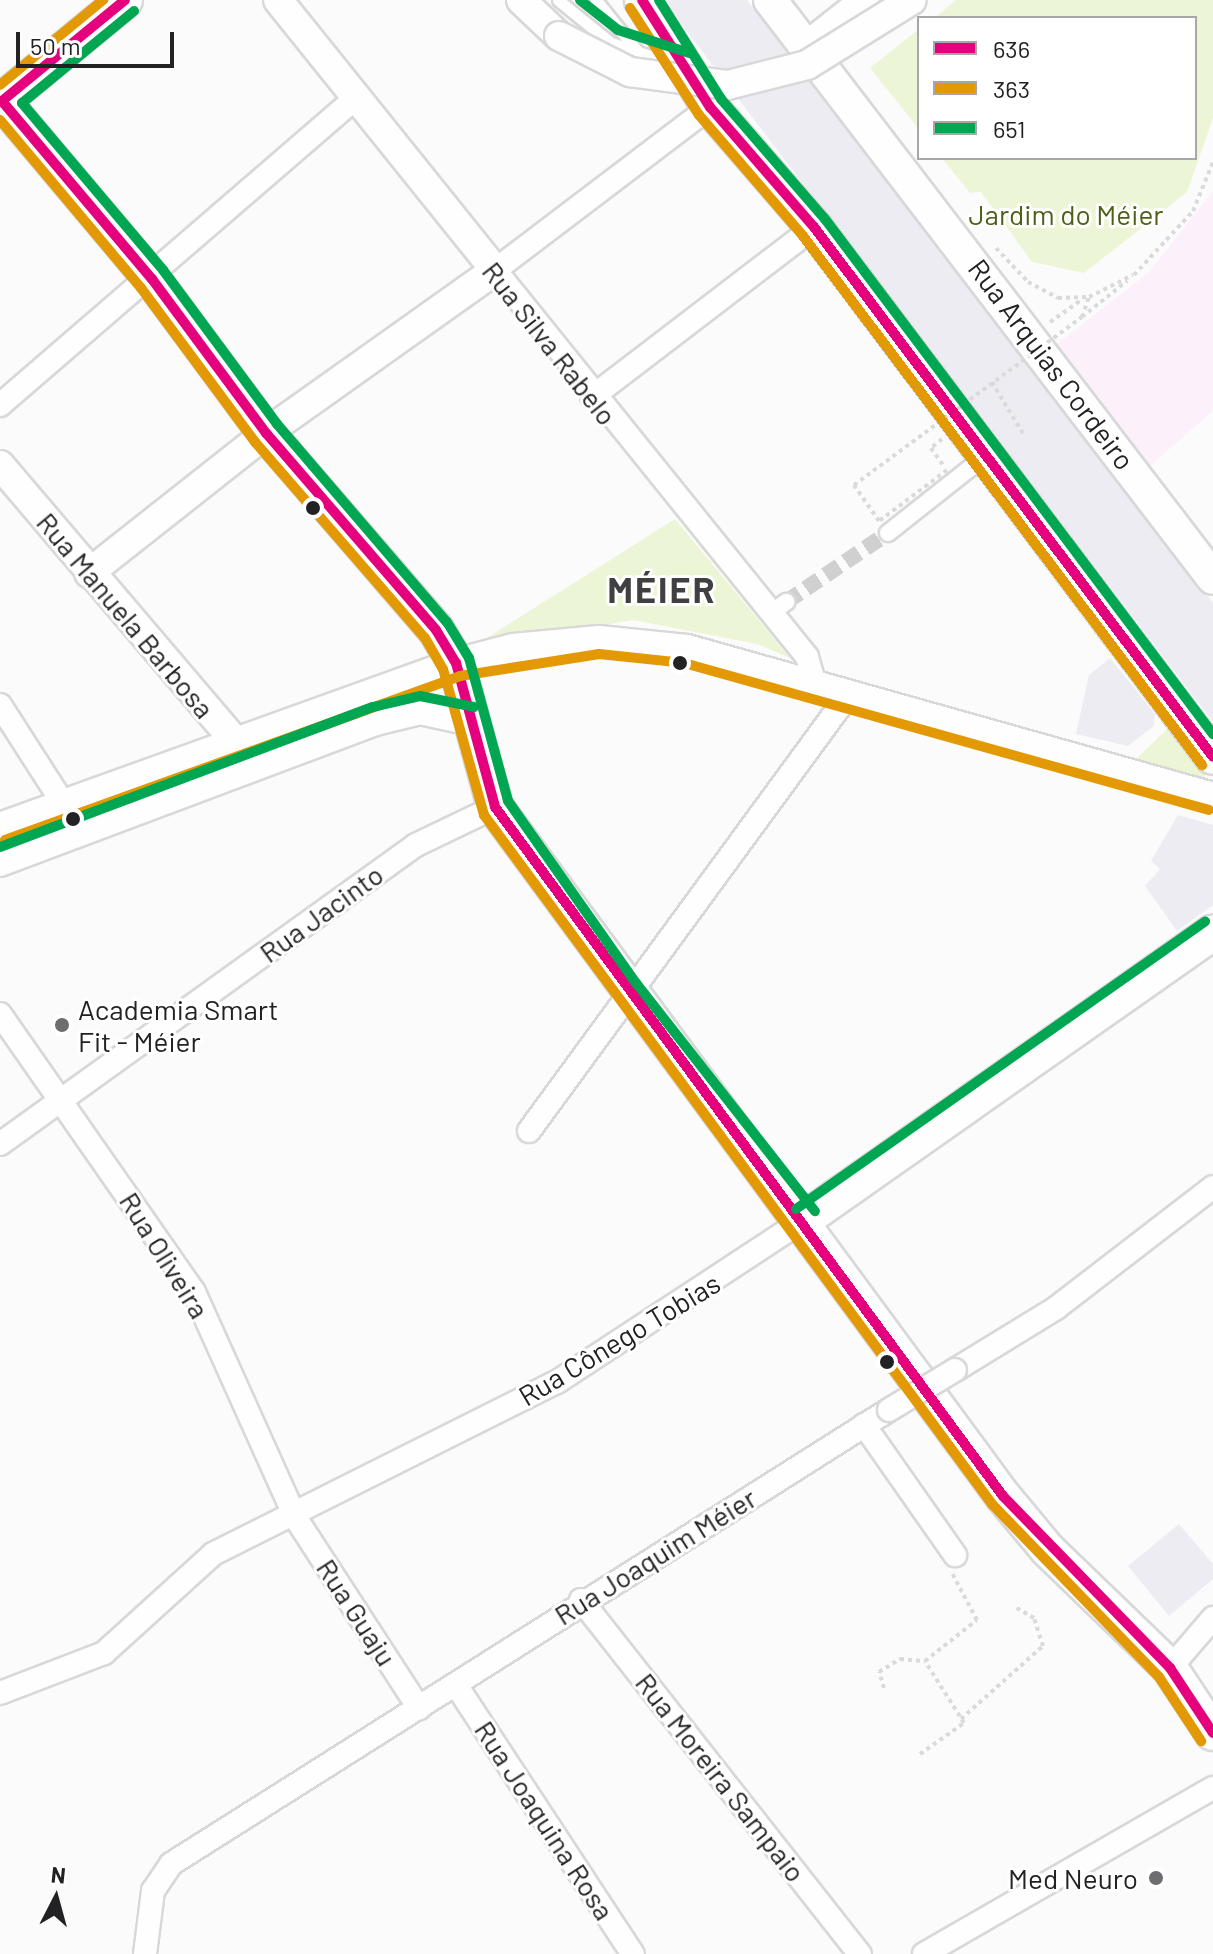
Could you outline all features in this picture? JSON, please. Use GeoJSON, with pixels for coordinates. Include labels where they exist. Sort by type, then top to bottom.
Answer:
{"type":"FeatureCollection","features":[{"type":"Feature","properties":{"kind":"main road"},"geometry":{"type":"LineString","coordinates":[[125,0],[1,102],[152,279],[266,433],[456,663],[495,807],[625,991],[804,1220],[1003,1496],[1048,1550],[1170,1668],[1213,1733]]}},
{"type":"Feature","properties":{"kind":"main road"},"geometry":{"type":"LineString","coordinates":[[642,0],[710,107],[814,227],[988,454],[1213,757]]}},
{"type":"Feature","properties":{"kind":"main road","name":"Rua Arquias Cordeiro"},"geometry":{"type":"LineString","coordinates":[[770,0],[809,44],[1213,578]]}},
{"type":"Feature","properties":{"kind":"main road","name":"Rua Cônego Tobias"},"geometry":{"type":"LineString","coordinates":[[804,1220],[1213,933]]}},
{"type":"Feature","properties":{"kind":"street","name":"Rua Silva Rabelo"},"geometry":{"type":"LineString","coordinates":[[278,0],[495,270],[592,397],[778,608],[807,657],[816,688]]}},
{"type":"Feature","properties":{"kind":"street"},"geometry":{"type":"LineString","coordinates":[[521,0],[559,36],[630,72],[728,85],[807,65],[912,0]]}},
{"type":"Feature","properties":{"kind":"street"},"geometry":{"type":"LineString","coordinates":[[809,44],[865,0]]}},
{"type":"Feature","properties":{"kind":"street"},"geometry":{"type":"LineString","coordinates":[[0,405],[152,279],[355,99]]}},
{"type":"Feature","properties":{"kind":"street"},"geometry":{"type":"LineString","coordinates":[[89,573],[266,433],[495,270],[710,107]]}},
{"type":"Feature","properties":{"kind":"street"},"geometry":{"type":"LineString","coordinates":[[592,397],[814,227]]}},
{"type":"Feature","properties":{"kind":"street"},"geometry":{"type":"LineString","coordinates":[[888,533],[988,454]]}},
{"type":"Feature","properties":{"kind":"street","name":"Rua Manuela Barbosa"},"geometry":{"type":"LineString","coordinates":[[0,465],[89,573],[254,762]]}},
{"type":"Feature","properties":{"kind":"street"},"geometry":{"type":"LineString","coordinates":[[0,827],[232,739],[456,663],[564,642],[646,642],[1213,797]]}},
{"type":"Feature","properties":{"kind":"street"},"geometry":{"type":"LineString","coordinates":[[529,1131],[625,991],[846,698]]}},
{"type":"Feature","properties":{"kind":"street"},"geometry":{"type":"LineString","coordinates":[[0,705],[63,803]]}},
{"type":"Feature","properties":{"kind":"street"},"geometry":{"type":"LineString","coordinates":[[0,862],[254,762],[420,710],[471,721]]}},
{"type":"Feature","properties":{"kind":"street","name":"Rua Jacinto"},"geometry":{"type":"LineString","coordinates":[[0,1144],[416,845],[495,807]]}},
{"type":"Feature","properties":{"kind":"street","name":"Rua Oliveira"},"geometry":{"type":"LineString","coordinates":[[0,1014],[194,1292],[295,1517]]}},
{"type":"Feature","properties":{"kind":"street","name":"Rua Joaquim Méier"},"geometry":{"type":"LineString","coordinates":[[145,1954],[153,1891],[171,1864],[456,1685],[581,1600],[1056,1308],[1213,1187]]}},
{"type":"Feature","properties":{"kind":"street","name":"Rua Cônego Tobias"},"geometry":{"type":"LineString","coordinates":[[0,1693],[104,1653],[189,1570],[557,1382],[804,1220]]}},
{"type":"Feature","properties":{"kind":"street"},"geometry":{"type":"LineString","coordinates":[[864,1425],[955,1555]]}},
{"type":"Feature","properties":{"kind":"street","name":"Rua Guaju"},"geometry":{"type":"LineString","coordinates":[[295,1517],[419,1708]]}},
{"type":"Feature","properties":{"kind":"street","name":"Rua Moreira Sampaio"},"geometry":{"type":"LineString","coordinates":[[581,1600],[860,1954]]}},
{"type":"Feature","properties":{"kind":"street"},"geometry":{"type":"LineString","coordinates":[[1170,1668],[1213,1618]]}},
{"type":"Feature","properties":{"kind":"street","name":"Rua Joaquina Rosa"},"geometry":{"type":"LineString","coordinates":[[456,1685],[633,1954]]}},
{"type":"Feature","properties":{"kind":"street"},"geometry":{"type":"LineString","coordinates":[[924,1954],[1213,1788]]}},
{"type":"Feature","properties":{"kind":"lane"},"geometry":{"type":"LineString","coordinates":[[558,0],[611,43],[685,66]]}},
{"type":"Feature","properties":{"kind":"lane"},"geometry":{"type":"LineString","coordinates":[[596,0],[638,53]]}},
{"type":"Feature","properties":{"kind":"path"},"geometry":{"type":"LineString","coordinates":[[947,470],[879,521],[854,485],[1082,317],[1133,275],[1193,211],[1213,162]]}},
{"type":"Feature","properties":{"kind":"path"},"geometry":{"type":"LineString","coordinates":[[992,244],[1042,292],[1086,297]]}},
{"type":"Feature","properties":{"kind":"path"},"geometry":{"type":"LineString","coordinates":[[1031,335],[1086,297],[1133,275]]}},
{"type":"Feature","properties":{"kind":"path"},"geometry":{"type":"LineString","coordinates":[[1082,317],[1086,297]]}},
{"type":"Feature","properties":{"kind":"path"},"geometry":{"type":"LineString","coordinates":[[992,382],[1025,437]]}},
{"type":"Feature","properties":{"kind":"path"},"geometry":{"type":"LineString","coordinates":[[884,1688],[879,1672],[900,1659],[925,1661],[977,1620],[950,1581],[955,1555]]}},
{"type":"Feature","properties":{"kind":"path"},"geometry":{"type":"LineString","coordinates":[[920,1754],[937,1747],[961,1719],[1043,1646],[1034,1618],[1017,1608]]}},
{"type":"Feature","properties":{"kind":"path"},"geometry":{"type":"LineString","coordinates":[[925,1661],[961,1719]]}},
{"type":"Feature","properties":{"kind":"shaded area"},"geometry":{"type":"Polygon","coordinates":[[[663,0],[747,0],[1213,603],[1213,722],[663,0]]]}},
{"type":"Feature","properties":{"kind":"shaded area"},"geometry":{"type":"Polygon","coordinates":[[[1213,191],[1213,411],[1149,467],[1049,350],[1149,272],[1213,191]]]}},
{"type":"Feature","properties":{"kind":"shaded area"},"geometry":{"type":"Polygon","coordinates":[[[1110,658],[1155,714],[1154,726],[1128,746],[1076,734],[1089,675],[1110,658]]]}},
{"type":"Feature","properties":{"kind":"shaded area"},"geometry":{"type":"Polygon","coordinates":[[[1178,815],[1213,825],[1213,905],[1177,931],[1145,886],[1160,869],[1151,861],[1178,815]]]}},
{"type":"Feature","properties":{"kind":"shaded area"},"geometry":{"type":"Polygon","coordinates":[[[1179,1524],[1213,1564],[1213,1579],[1169,1616],[1128,1566],[1179,1524]]]}},
{"type":"Feature","properties":{"kind":"green space","name":"Jardim do Méier"},"geometry":{"type":"Polygon","coordinates":[[[956,0],[1213,0],[1213,118],[1187,192],[1084,273],[1032,262],[981,192],[970,193],[944,160],[1197,160],[1197,16],[936,16],[956,0]]]}},
{"type":"Feature","properties":{"kind":"green space"},"geometry":{"type":"Polygon","coordinates":[[[917,31],[917,127],[870,68],[917,31]]]}},
{"type":"Feature","properties":{"kind":"green space"},"geometry":{"type":"Polygon","coordinates":[[[675,519],[790,658],[757,644],[633,620],[471,648],[675,519]]]}},
{"type":"Feature","properties":{"kind":"green space"},"geometry":{"type":"Polygon","coordinates":[[[1170,726],[1206,773],[1203,783],[1128,767],[1170,726]]]}},
{"type":"Feature","properties":{"kind":"tunnel"},"geometry":{"type":"LineString","coordinates":[[786,602],[888,533]]}},
{"type":"Feature","properties":{"kind":"transit line","name":"363"},"geometry":{"type":"LineString","coordinates":[[0,85],[103,0]]}},
{"type":"Feature","properties":{"kind":"transit line","name":"636"},"geometry":{"type":"LineString","coordinates":[[2,101],[125,0]]}},
{"type":"Feature","properties":{"kind":"transit line","name":"651"},"geometry":{"type":"LineString","coordinates":[[580,0],[618,30],[689,53]]}},
{"type":"Feature","properties":{"kind":"transit line","name":"636"},"geometry":{"type":"LineString","coordinates":[[642,0],[710,107],[814,227],[1213,757]]}},
{"type":"Feature","properties":{"kind":"transit line","name":"651"},"geometry":{"type":"LineString","coordinates":[[659,0],[721,99],[825,219],[1213,734]]}},
{"type":"Feature","properties":{"kind":"transit line","name":"363"},"geometry":{"type":"LineString","coordinates":[[630,8],[699,115],[803,236],[1202,765]]}},
{"type":"Feature","properties":{"kind":"transit line","name":"651"},"geometry":{"type":"LineString","coordinates":[[134,11],[22,103],[163,270],[277,424],[447,622],[469,658],[508,801],[636,983],[815,1211]]}},
{"type":"Feature","properties":{"kind":"transit line","name":"636"},"geometry":{"type":"LineString","coordinates":[[2,101],[152,279],[266,433],[436,630],[456,663],[495,807],[1003,1496],[1170,1668],[1213,1733]]}},
{"type":"Feature","properties":{"kind":"transit line","name":"363"},"geometry":{"type":"LineString","coordinates":[[0,120],[141,288],[255,442],[425,638],[443,669],[484,815],[992,1504],[1159,1677],[1201,1741]]}},
{"type":"Feature","properties":{"kind":"transit line","name":"363"},"geometry":{"type":"LineString","coordinates":[[5,840],[460,676],[599,654],[684,663],[1209,810]]}},
{"type":"Feature","properties":{"kind":"transit line","name":"651"},"geometry":{"type":"LineString","coordinates":[[0,847],[373,707],[420,696],[474,707]]}},
{"type":"Feature","properties":{"kind":"transit line","name":"651"},"geometry":{"type":"LineString","coordinates":[[796,1209],[1205,922]]}},
{"type":"Feature","properties":{"kind":"place","name":"Academia Smart Fit - Méier"},"geometry":{"type":"Point","coordinates":[62,1025]}},
{"type":"Feature","properties":{"kind":"place","name":"Med Neuro"},"geometry":{"type":"Point","coordinates":[1156,1878]}},
{"type":"Feature","properties":{"kind":"district","name":"MÉIER"},"geometry":{"type":"Point","coordinates":[662,589]}}]}
